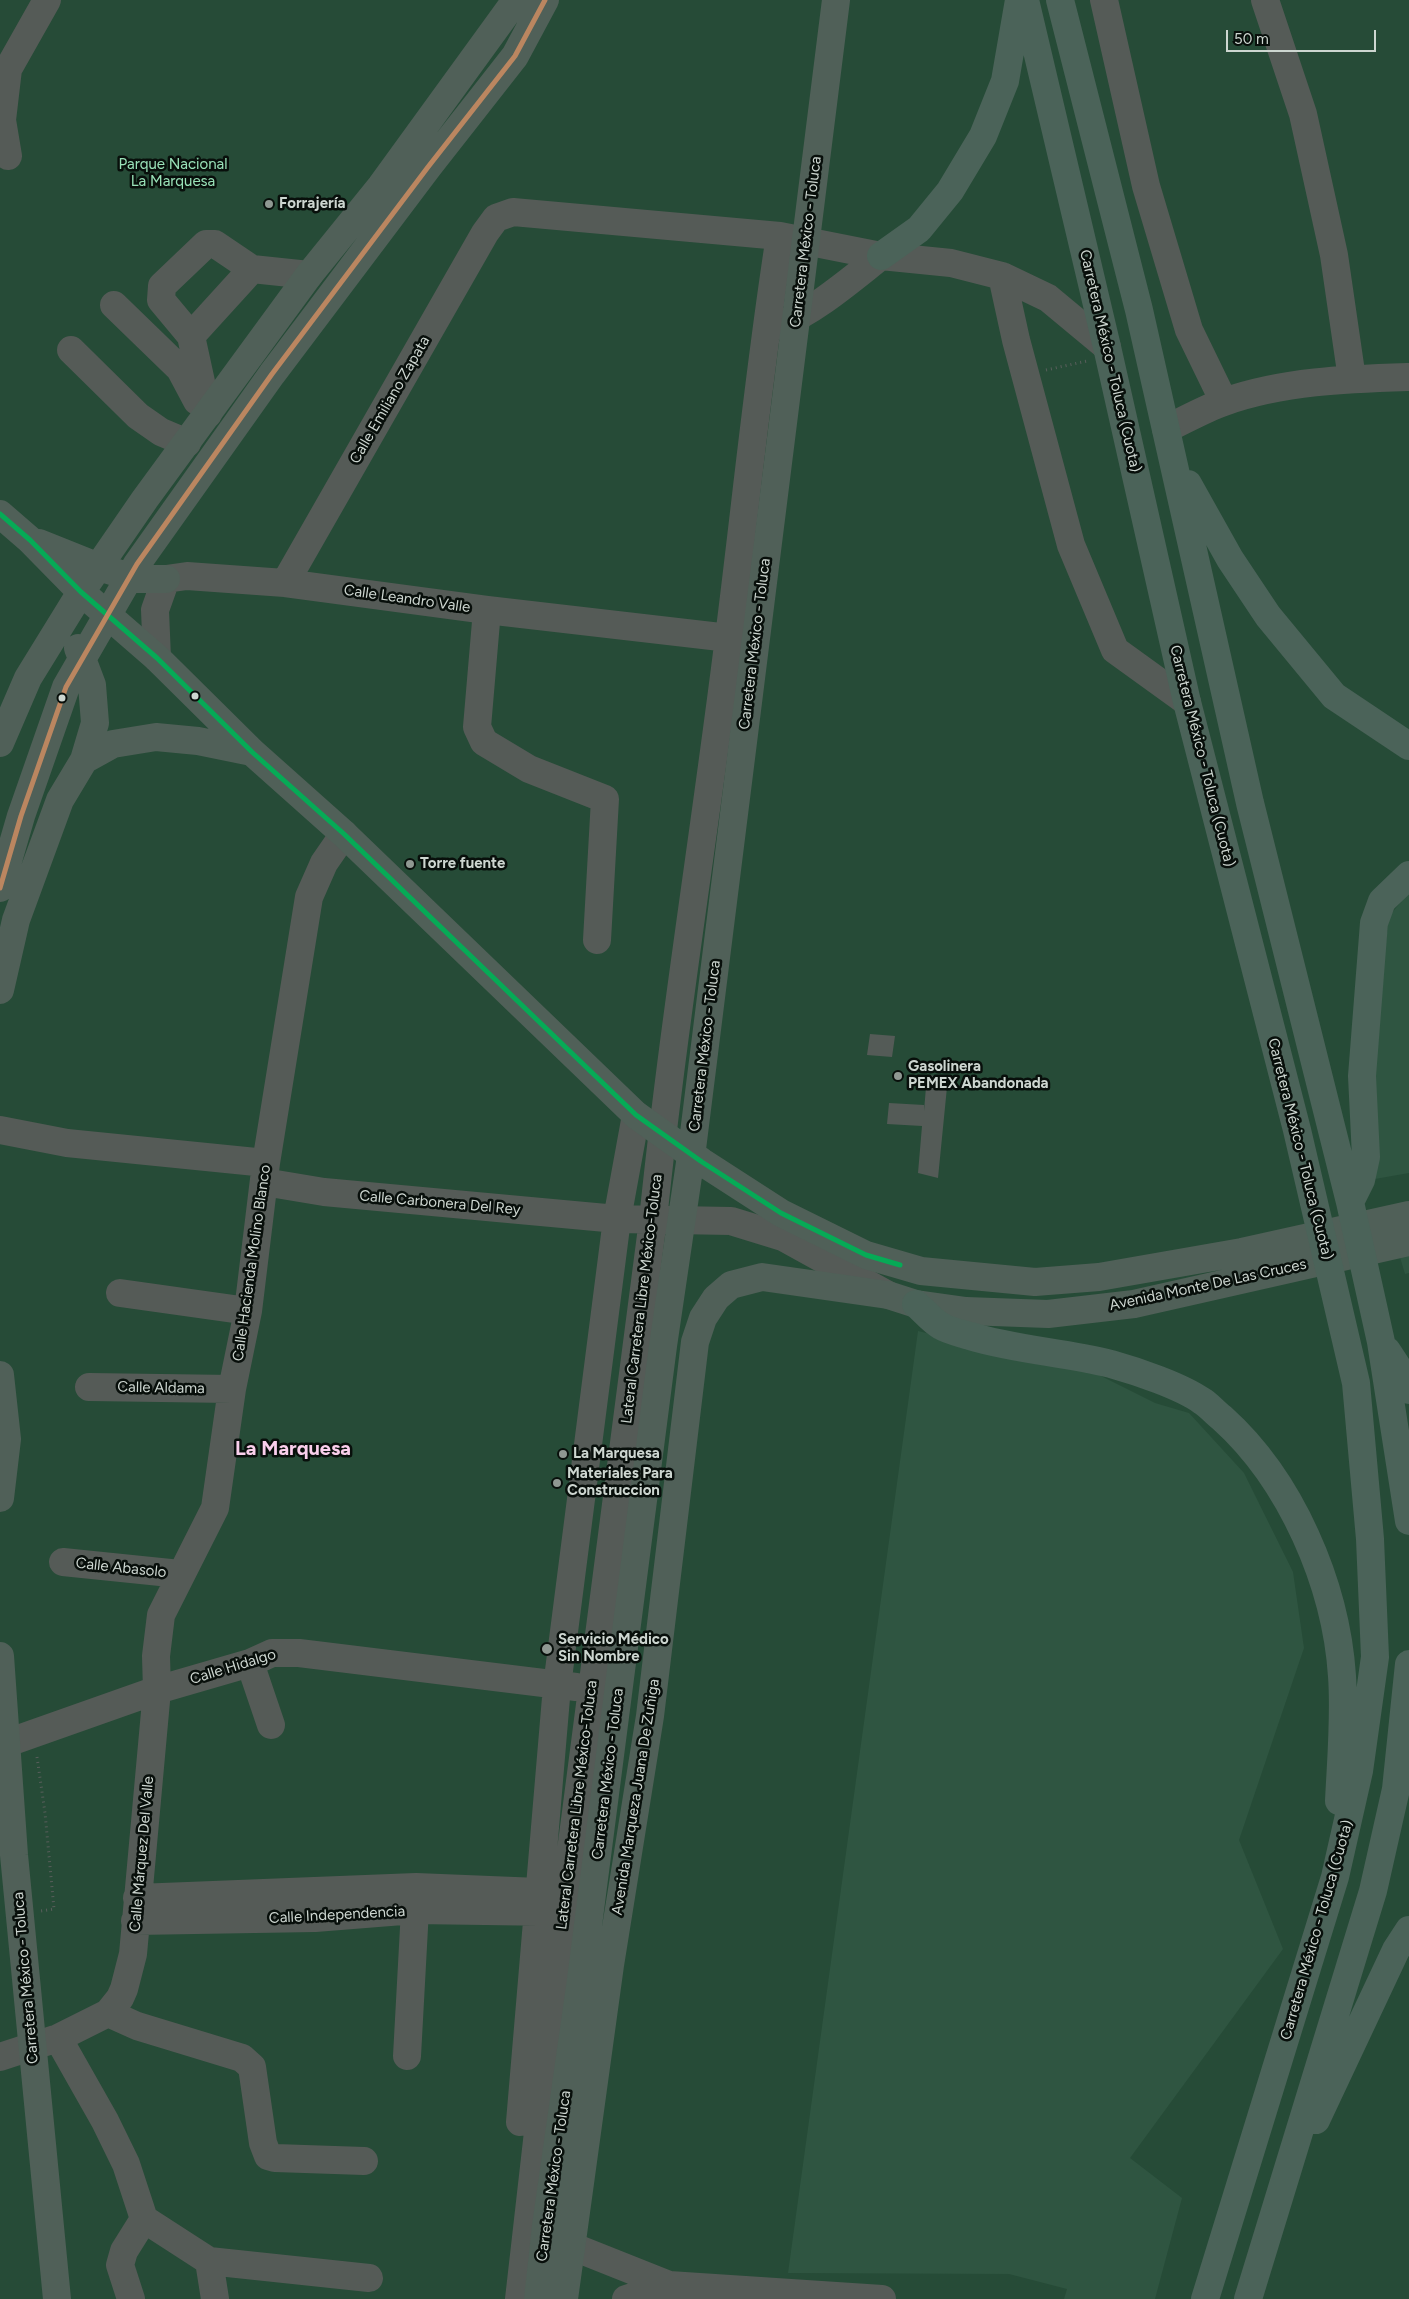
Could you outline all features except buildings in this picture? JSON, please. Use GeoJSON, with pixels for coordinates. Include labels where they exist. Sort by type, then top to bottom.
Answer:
{"type":"FeatureCollection","features":[{"type":"Feature","properties":{"kind":"highway"},"geometry":{"type":"LineString","coordinates":[[881,256],[919,229],[950,191],[983,136],[1005,81],[1019,0]]}},
{"type":"Feature","properties":{"kind":"highway","name":"Carretera México - Toluca (Cuota)"},"geometry":{"type":"LineString","coordinates":[[1025,0],[1107,347],[1187,702],[1297,1130],[1356,1383],[1370,1539],[1374,1657],[1359,1771],[1335,1877],[1205,2299]]}},
{"type":"Feature","properties":{"kind":"highway"},"geometry":{"type":"LineString","coordinates":[[1060,0],[1139,310],[1250,803],[1350,1202],[1381,1342],[1409,1521]]}},
{"type":"Feature","properties":{"kind":"highway"},"geometry":{"type":"LineString","coordinates":[[1166,429],[1192,494],[1230,559],[1268,616],[1334,696],[1409,746]]}},
{"type":"Feature","properties":{"kind":"highway"},"geometry":{"type":"LineString","coordinates":[[1350,1202],[1360,1180],[1366,1157],[1362,1076],[1374,922],[1382,900],[1409,875]]}},
{"type":"Feature","properties":{"kind":"highway"},"geometry":{"type":"LineString","coordinates":[[916,1304],[942,1327],[996,1344],[1110,1364],[1156,1379],[1202,1400],[1231,1426],[1256,1454],[1283,1493],[1306,1536],[1335,1624],[1342,1676],[1342,1731],[1335,1877]]}},
{"type":"Feature","properties":{"kind":"highway"},"geometry":{"type":"LineString","coordinates":[[1381,1342],[1406,1380],[1409,1390]]}},
{"type":"Feature","properties":{"kind":"highway"},"geometry":{"type":"LineString","coordinates":[[1248,2299],[1373,1891],[1396,1789],[1409,1664]]}},
{"type":"Feature","properties":{"kind":"highway"},"geometry":{"type":"LineString","coordinates":[[1280,2193],[1336,2081],[1396,1950],[1409,1930]]}},
{"type":"Feature","properties":{"kind":"main road"},"geometry":{"type":"LineString","coordinates":[[0,742],[28,678],[81,592],[145,499],[309,275],[380,186],[516,0]]}},
{"type":"Feature","properties":{"kind":"main road"},"geometry":{"type":"LineString","coordinates":[[0,888],[21,816],[66,687],[137,564],[272,374],[428,167],[515,56],[545,0]]}},
{"type":"Feature","properties":{"kind":"main road","name":"Carretera México - Toluca"},"geometry":{"type":"LineString","coordinates":[[538,2299],[546,2226],[580,1988],[663,1346],[692,1149],[836,0]]}},
{"type":"Feature","properties":{"kind":"main road"},"geometry":{"type":"LineString","coordinates":[[0,514],[30,540],[81,592],[157,658],[252,752],[344,834],[636,1115],[702,1162],[781,1213],[866,1255],[921,1271],[1035,1282],[1244,1265]]}},
{"type":"Feature","properties":{"kind":"main road"},"geometry":{"type":"LineString","coordinates":[[30,540],[99,567],[136,579],[166,579]]}},
{"type":"Feature","properties":{"kind":"main road"},"geometry":{"type":"LineString","coordinates":[[0,990],[16,920],[60,800],[84,760],[95,723],[92,686],[66,617],[30,540]]}},
{"type":"Feature","properties":{"kind":"main road"},"geometry":{"type":"LineString","coordinates":[[84,760],[113,744],[156,737],[198,740],[252,752]]}},
{"type":"Feature","properties":{"kind":"main road","name":"Avenida Monte De Las Cruces"},"geometry":{"type":"LineString","coordinates":[[888,1295],[916,1304],[966,1311],[1048,1314],[1134,1304],[1244,1265],[1405,1215]]}},
{"type":"Feature","properties":{"kind":"main road","name":"Avenida Monte De Las Cruces"},"geometry":{"type":"LineString","coordinates":[[1244,1265],[1408,1242]]}},
{"type":"Feature","properties":{"kind":"main road"},"geometry":{"type":"LineString","coordinates":[[916,1304],[921,1271]]}},
{"type":"Feature","properties":{"kind":"main road","name":"Avenida Marqueza Juana De Zuñiga"},"geometry":{"type":"LineString","coordinates":[[564,2299],[610,1965],[650,1716],[695,1342],[703,1318],[716,1298],[731,1285],[762,1277],[888,1295]]}},
{"type":"Feature","properties":{"kind":"main road"},"geometry":{"type":"LineString","coordinates":[[0,1375],[6,1439],[0,1498]]}},
{"type":"Feature","properties":{"kind":"main road","name":"Carretera México - Toluca"},"geometry":{"type":"LineString","coordinates":[[0,1656],[14,1855],[56,2299]]}},
{"type":"Feature","properties":{"kind":"street"},"geometry":{"type":"LineString","coordinates":[[8,156],[2,120],[8,69],[46,0]]}},
{"type":"Feature","properties":{"kind":"street"},"geometry":{"type":"LineString","coordinates":[[1104,0],[1146,186],[1189,330],[1224,402]]}},
{"type":"Feature","properties":{"kind":"street"},"geometry":{"type":"LineString","coordinates":[[1265,0],[1303,114],[1334,255],[1352,379]]}},
{"type":"Feature","properties":{"kind":"street","name":"Calle Emiliano Zapata"},"geometry":{"type":"LineString","coordinates":[[285,583],[485,232],[496,218],[513,212],[780,236]]}},
{"type":"Feature","properties":{"kind":"street"},"geometry":{"type":"LineString","coordinates":[[780,236],[881,256],[951,263],[1002,276],[1048,298],[1107,347]]}},
{"type":"Feature","properties":{"kind":"street","name":"Lateral Carretera Libre México-Toluca"},"geometry":{"type":"LineString","coordinates":[[520,2299],[551,1902],[592,1688],[653,1220],[662,1132],[729,638],[765,332],[780,236]]}},
{"type":"Feature","properties":{"kind":"street"},"geometry":{"type":"LineString","coordinates":[[206,416],[191,336],[161,300],[162,286],[206,244],[210,243],[215,244],[252,269],[309,275]]}},
{"type":"Feature","properties":{"kind":"street"},"geometry":{"type":"LineString","coordinates":[[765,332],[794,320],[824,300],[881,256]]}},
{"type":"Feature","properties":{"kind":"street"},"geometry":{"type":"LineString","coordinates":[[191,336],[252,269]]}},
{"type":"Feature","properties":{"kind":"street"},"geometry":{"type":"LineString","coordinates":[[1002,276],[1016,340],[1071,545],[1115,650],[1187,702]]}},
{"type":"Feature","properties":{"kind":"street"},"geometry":{"type":"LineString","coordinates":[[114,304],[180,369],[206,416]]}},
{"type":"Feature","properties":{"kind":"street"},"geometry":{"type":"LineString","coordinates":[[71,350],[138,416],[161,432],[187,443]]}},
{"type":"Feature","properties":{"kind":"street"},"geometry":{"type":"LineString","coordinates":[[1166,429],[1224,402],[1284,387],[1352,379],[1409,377]]}},
{"type":"Feature","properties":{"kind":"street","name":"Calle Leandro Valle"},"geometry":{"type":"LineString","coordinates":[[166,579],[187,576],[285,583],[486,610],[729,638]]}},
{"type":"Feature","properties":{"kind":"street"},"geometry":{"type":"LineString","coordinates":[[157,658],[154,610],[166,579]]}},
{"type":"Feature","properties":{"kind":"street"},"geometry":{"type":"LineString","coordinates":[[486,610],[478,727],[484,742],[529,769],[605,799],[597,940]]}},
{"type":"Feature","properties":{"kind":"street","name":"Calle Hacienda Molino Blanco"},"geometry":{"type":"LineString","coordinates":[[157,1690],[156,1656],[161,1615],[180,1574],[202,1537],[215,1508],[232,1389],[248,1311],[265,1172],[310,897],[324,863],[344,834]]}},
{"type":"Feature","properties":{"kind":"street"},"geometry":{"type":"LineString","coordinates":[[504,2299],[551,1902],[557,1686],[617,1219],[636,1115]]}},
{"type":"Feature","properties":{"kind":"street","name":"Calle Carbonera Del Rey"},"geometry":{"type":"LineString","coordinates":[[0,1130],[67,1143],[265,1172],[324,1192],[617,1219],[731,1222],[783,1237],[888,1295]]}},
{"type":"Feature","properties":{"kind":"street"},"geometry":{"type":"LineString","coordinates":[[120,1293],[248,1311]]}},
{"type":"Feature","properties":{"kind":"street","name":"Calle Aldama"},"geometry":{"type":"LineString","coordinates":[[89,1387],[232,1389]]}},
{"type":"Feature","properties":{"kind":"street","name":"Calle Abasolo"},"geometry":{"type":"LineString","coordinates":[[62,1562],[180,1574]]}},
{"type":"Feature","properties":{"kind":"street","name":"Calle Hidalgo"},"geometry":{"type":"LineString","coordinates":[[7,1744],[157,1690],[250,1663],[272,1652],[299,1653],[557,1686],[592,1688]]}},
{"type":"Feature","properties":{"kind":"street"},"geometry":{"type":"LineString","coordinates":[[250,1663],[270,1725]]}},
{"type":"Feature","properties":{"kind":"street","name":"Calle Márquez Del Valle"},"geometry":{"type":"LineString","coordinates":[[108,2013],[120,1998],[124,1989],[133,1954],[157,1690]]}},
{"type":"Feature","properties":{"kind":"street"},"geometry":{"type":"LineString","coordinates":[[311,1892],[315,1918]]}},
{"type":"Feature","properties":{"kind":"street","name":"Calle Independencia"},"geometry":{"type":"LineString","coordinates":[[136,1909],[311,1892],[415,1899],[551,1902]]}},
{"type":"Feature","properties":{"kind":"street"},"geometry":{"type":"LineString","coordinates":[[407,2056],[415,1899]]}},
{"type":"Feature","properties":{"kind":"street","name":"Calle Independencia"},"geometry":{"type":"LineString","coordinates":[[136,1909],[315,1918],[415,1899]]}},
{"type":"Feature","properties":{"kind":"street"},"geometry":{"type":"LineString","coordinates":[[0,2057],[58,2038],[108,2013],[136,2026],[242,2058],[252,2068],[263,2143],[268,2156],[276,2158],[364,2161]]}},
{"type":"Feature","properties":{"kind":"street"},"geometry":{"type":"LineString","coordinates":[[58,2038],[106,2121],[126,2164],[144,2219],[209,2261],[369,2278]]}},
{"type":"Feature","properties":{"kind":"street"},"geometry":{"type":"LineString","coordinates":[[131,2299],[120,2265],[124,2251],[144,2219]]}},
{"type":"Feature","properties":{"kind":"street"},"geometry":{"type":"LineString","coordinates":[[571,2246],[669,2285],[882,2299]]}},
{"type":"Feature","properties":{"kind":"street"},"geometry":{"type":"LineString","coordinates":[[209,2261],[216,2299]]}},
{"type":"Feature","properties":{"kind":"street"},"geometry":{"type":"LineString","coordinates":[[626,2299],[669,2285]]}},
{"type":"Feature","properties":{"kind":"path"},"geometry":{"type":"LineString","coordinates":[[34,1735],[45,1813],[54,1909],[41,1911],[41,1902]]}},
{"type":"Feature","properties":{"kind":"green space","name":"Parque Nacional La Marquesa"},"geometry":{"type":"Polygon","coordinates":[[[0,0],[1409,0],[1409,2299],[0,2299],[0,0]]]}},
{"type":"Feature","properties":{"kind":"green space"},"geometry":{"type":"Polygon","coordinates":[[[1409,893],[1409,1173],[1358,1182],[1389,916],[1409,893]]]}},
{"type":"Feature","properties":{"kind":"green space"},"geometry":{"type":"Polygon","coordinates":[[[1409,1244],[1409,1273],[1405,1274],[1397,1247],[1409,1244]]]}},
{"type":"Feature","properties":{"kind":"green space"},"geometry":{"type":"Polygon","coordinates":[[[918,1331],[1097,1374],[1155,1403],[1189,1413],[1244,1473],[1293,1572],[1304,1648],[1239,1840],[1283,1949],[1130,2158],[1182,2198],[1155,2299],[1064,2299],[1067,2289],[1009,2274],[788,2273],[918,1331]]]}},
{"type":"Feature","properties":{"kind":"transit line"},"geometry":{"type":"LineString","coordinates":[[0,888],[21,816],[66,687],[137,564],[272,374],[428,167],[515,56],[545,0]]}},
{"type":"Feature","properties":{"kind":"transit line"},"geometry":{"type":"LineString","coordinates":[[0,514],[30,540],[81,592],[157,658],[252,752],[344,834],[636,1115],[702,1162],[781,1213],[866,1255],[900,1265]]}},
{"type":"Feature","properties":{"kind":"place","name":"Forrajería"},"geometry":{"type":"Point","coordinates":[269,204]}},
{"type":"Feature","properties":{"kind":"place","name":"Torre fuente"},"geometry":{"type":"Point","coordinates":[410,864]}},
{"type":"Feature","properties":{"kind":"place","name":"Gasolinera PEMEX Abandonada"},"geometry":{"type":"Point","coordinates":[898,1076]}},
{"type":"Feature","properties":{"kind":"place","name":"La Marquesa"},"geometry":{"type":"Point","coordinates":[563,1454]}},
{"type":"Feature","properties":{"kind":"place","name":"Materiales Para Construccion"},"geometry":{"type":"Point","coordinates":[557,1483]}},
{"type":"Feature","properties":{"kind":"place","name":"Servicio Médico Sin Nombre"},"geometry":{"type":"Point","coordinates":[547,1649]}},
{"type":"Feature","properties":{"kind":"district","name":"La Marquesa"},"geometry":{"type":"Point","coordinates":[293,1449]}}]}
